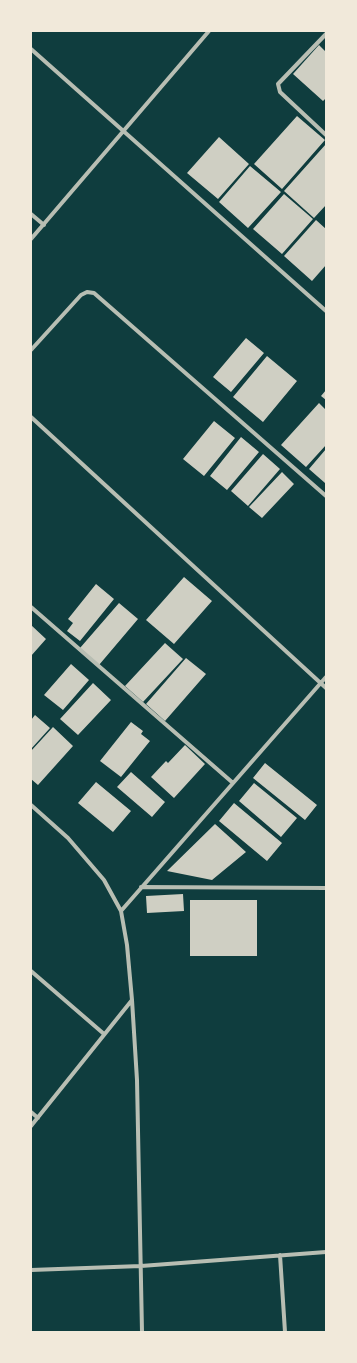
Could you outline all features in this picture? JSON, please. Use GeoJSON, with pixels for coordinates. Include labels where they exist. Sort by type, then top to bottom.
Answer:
{"type":"FeatureCollection","features":[{"type":"Feature","properties":{"kind":"street"},"geometry":{"type":"LineString","coordinates":[[31,239],[209,31]]}},
{"type":"Feature","properties":{"kind":"street"},"geometry":{"type":"LineString","coordinates":[[326,34],[278,84],[280,92],[326,135]]}},
{"type":"Feature","properties":{"kind":"street"},"geometry":{"type":"LineString","coordinates":[[31,49],[326,311]]}},
{"type":"Feature","properties":{"kind":"street"},"geometry":{"type":"LineString","coordinates":[[31,214],[44,225]]}},
{"type":"Feature","properties":{"kind":"street"},"geometry":{"type":"LineString","coordinates":[[31,350],[81,295],[87,292],[94,293],[326,496]]}},
{"type":"Feature","properties":{"kind":"street"},"geometry":{"type":"LineString","coordinates":[[31,417],[326,688]]}},
{"type":"Feature","properties":{"kind":"street"},"geometry":{"type":"LineString","coordinates":[[31,607],[233,783]]}},
{"type":"Feature","properties":{"kind":"street"},"geometry":{"type":"LineString","coordinates":[[121,911],[326,677]]}},
{"type":"Feature","properties":{"kind":"street"},"geometry":{"type":"LineString","coordinates":[[31,805],[68,838],[104,880],[121,911],[127,945],[137,1080],[142,1332]]}},
{"type":"Feature","properties":{"kind":"street"},"geometry":{"type":"LineString","coordinates":[[141,887],[326,888]]}},
{"type":"Feature","properties":{"kind":"street"},"geometry":{"type":"LineString","coordinates":[[31,971],[104,1034]]}},
{"type":"Feature","properties":{"kind":"street"},"geometry":{"type":"LineString","coordinates":[[31,1126],[132,1000]]}},
{"type":"Feature","properties":{"kind":"street"},"geometry":{"type":"LineString","coordinates":[[31,1112],[38,1118]]}},
{"type":"Feature","properties":{"kind":"street"},"geometry":{"type":"LineString","coordinates":[[31,1270],[141,1266],[326,1252]]}},
{"type":"Feature","properties":{"kind":"street"},"geometry":{"type":"LineString","coordinates":[[280,1255],[285,1332]]}},
{"type":"Feature","properties":{"kind":"building"},"geometry":{"type":"Polygon","coordinates":[[[319,45],[326,52],[326,98],[323,101],[293,74],[319,45]]]}},
{"type":"Feature","properties":{"kind":"building"},"geometry":{"type":"Polygon","coordinates":[[[297,116],[325,140],[282,189],[254,164],[297,116]]]}},
{"type":"Feature","properties":{"kind":"building"},"geometry":{"type":"Polygon","coordinates":[[[219,137],[249,164],[218,199],[187,173],[219,137]]]}},
{"type":"Feature","properties":{"kind":"building"},"geometry":{"type":"Polygon","coordinates":[[[326,144],[326,205],[314,218],[284,191],[326,144]]]}},
{"type":"Feature","properties":{"kind":"building"},"geometry":{"type":"Polygon","coordinates":[[[250,166],[281,192],[248,228],[219,202],[250,166]]]}},
{"type":"Feature","properties":{"kind":"building"},"geometry":{"type":"Polygon","coordinates":[[[284,194],[313,219],[282,254],[253,229],[284,194]]]}},
{"type":"Feature","properties":{"kind":"building"},"geometry":{"type":"Polygon","coordinates":[[[316,220],[326,229],[326,265],[312,281],[284,256],[316,220]]]}},
{"type":"Feature","properties":{"kind":"building"},"geometry":{"type":"Polygon","coordinates":[[[246,338],[264,353],[231,392],[213,377],[246,338]]]}},
{"type":"Feature","properties":{"kind":"building"},"geometry":{"type":"Polygon","coordinates":[[[267,356],[297,381],[263,422],[233,397],[267,356]]]}},
{"type":"Feature","properties":{"kind":"building"},"geometry":{"type":"Polygon","coordinates":[[[326,390],[326,400],[321,396],[326,390]]]}},
{"type":"Feature","properties":{"kind":"building"},"geometry":{"type":"Polygon","coordinates":[[[319,403],[326,410],[326,445],[306,467],[281,445],[319,403]]]}},
{"type":"Feature","properties":{"kind":"building"},"geometry":{"type":"Polygon","coordinates":[[[214,421],[235,438],[204,476],[183,459],[214,421]]]}},
{"type":"Feature","properties":{"kind":"building"},"geometry":{"type":"Polygon","coordinates":[[[241,437],[259,452],[227,490],[210,476],[241,437]]]}},
{"type":"Feature","properties":{"kind":"building"},"geometry":{"type":"Polygon","coordinates":[[[326,449],[326,481],[325,483],[309,469],[326,449]]]}},
{"type":"Feature","properties":{"kind":"building"},"geometry":{"type":"Polygon","coordinates":[[[263,454],[280,469],[248,506],[231,491],[263,454]]]}},
{"type":"Feature","properties":{"kind":"building"},"geometry":{"type":"Polygon","coordinates":[[[282,472],[294,484],[262,518],[249,507],[282,472]]]}},
{"type":"Feature","properties":{"kind":"building"},"geometry":{"type":"Polygon","coordinates":[[[184,577],[212,601],[174,644],[146,620],[184,577]]]}},
{"type":"Feature","properties":{"kind":"building"},"geometry":{"type":"Polygon","coordinates":[[[96,584],[114,599],[80,641],[67,631],[73,623],[68,619],[96,584]]]}},
{"type":"Feature","properties":{"kind":"building"},"geometry":{"type":"Polygon","coordinates":[[[119,603],[138,619],[99,665],[80,648],[119,603]]]}},
{"type":"Feature","properties":{"kind":"building"},"geometry":{"type":"Polygon","coordinates":[[[31,625],[46,639],[31,656],[31,625]]]}},
{"type":"Feature","properties":{"kind":"building"},"geometry":{"type":"Polygon","coordinates":[[[165,643],[183,659],[143,702],[125,686],[165,643]]]}},
{"type":"Feature","properties":{"kind":"building"},"geometry":{"type":"Polygon","coordinates":[[[186,658],[206,674],[165,721],[146,704],[186,658]]]}},
{"type":"Feature","properties":{"kind":"building"},"geometry":{"type":"Polygon","coordinates":[[[71,664],[89,680],[63,710],[44,695],[71,664]]]}},
{"type":"Feature","properties":{"kind":"building"},"geometry":{"type":"Polygon","coordinates":[[[93,683],[111,700],[78,735],[60,719],[93,683]]]}},
{"type":"Feature","properties":{"kind":"building"},"geometry":{"type":"Polygon","coordinates":[[[35,715],[50,728],[31,749],[31,720],[35,715]]]}},
{"type":"Feature","properties":{"kind":"building"},"geometry":{"type":"Polygon","coordinates":[[[131,722],[143,731],[141,734],[150,741],[121,777],[100,761],[131,722]]]}},
{"type":"Feature","properties":{"kind":"building"},"geometry":{"type":"Polygon","coordinates":[[[53,727],[73,746],[38,785],[31,779],[31,751],[53,727]]]}},
{"type":"Feature","properties":{"kind":"building"},"geometry":{"type":"Polygon","coordinates":[[[185,745],[205,764],[174,798],[151,777],[166,761],[168,763],[185,745]]]}},
{"type":"Feature","properties":{"kind":"building"},"geometry":{"type":"Polygon","coordinates":[[[265,763],[317,805],[305,820],[253,778],[265,763]]]}},
{"type":"Feature","properties":{"kind":"building"},"geometry":{"type":"Polygon","coordinates":[[[131,772],[165,802],[152,817],[117,787],[131,772]]]}},
{"type":"Feature","properties":{"kind":"building"},"geometry":{"type":"Polygon","coordinates":[[[96,782],[131,811],[113,832],[78,803],[96,782]]]}},
{"type":"Feature","properties":{"kind":"building"},"geometry":{"type":"Polygon","coordinates":[[[254,783],[297,818],[281,837],[239,801],[254,783]]]}},
{"type":"Feature","properties":{"kind":"building"},"geometry":{"type":"Polygon","coordinates":[[[234,803],[282,843],[267,861],[219,821],[234,803]]]}},
{"type":"Feature","properties":{"kind":"building"},"geometry":{"type":"Polygon","coordinates":[[[215,824],[246,852],[212,880],[167,871],[215,824]]]}},
{"type":"Feature","properties":{"kind":"building"},"geometry":{"type":"Polygon","coordinates":[[[183,894],[184,911],[147,913],[146,896],[183,894]]]}},
{"type":"Feature","properties":{"kind":"building"},"geometry":{"type":"Polygon","coordinates":[[[190,900],[257,900],[257,956],[190,956],[190,900]]]}}]}
